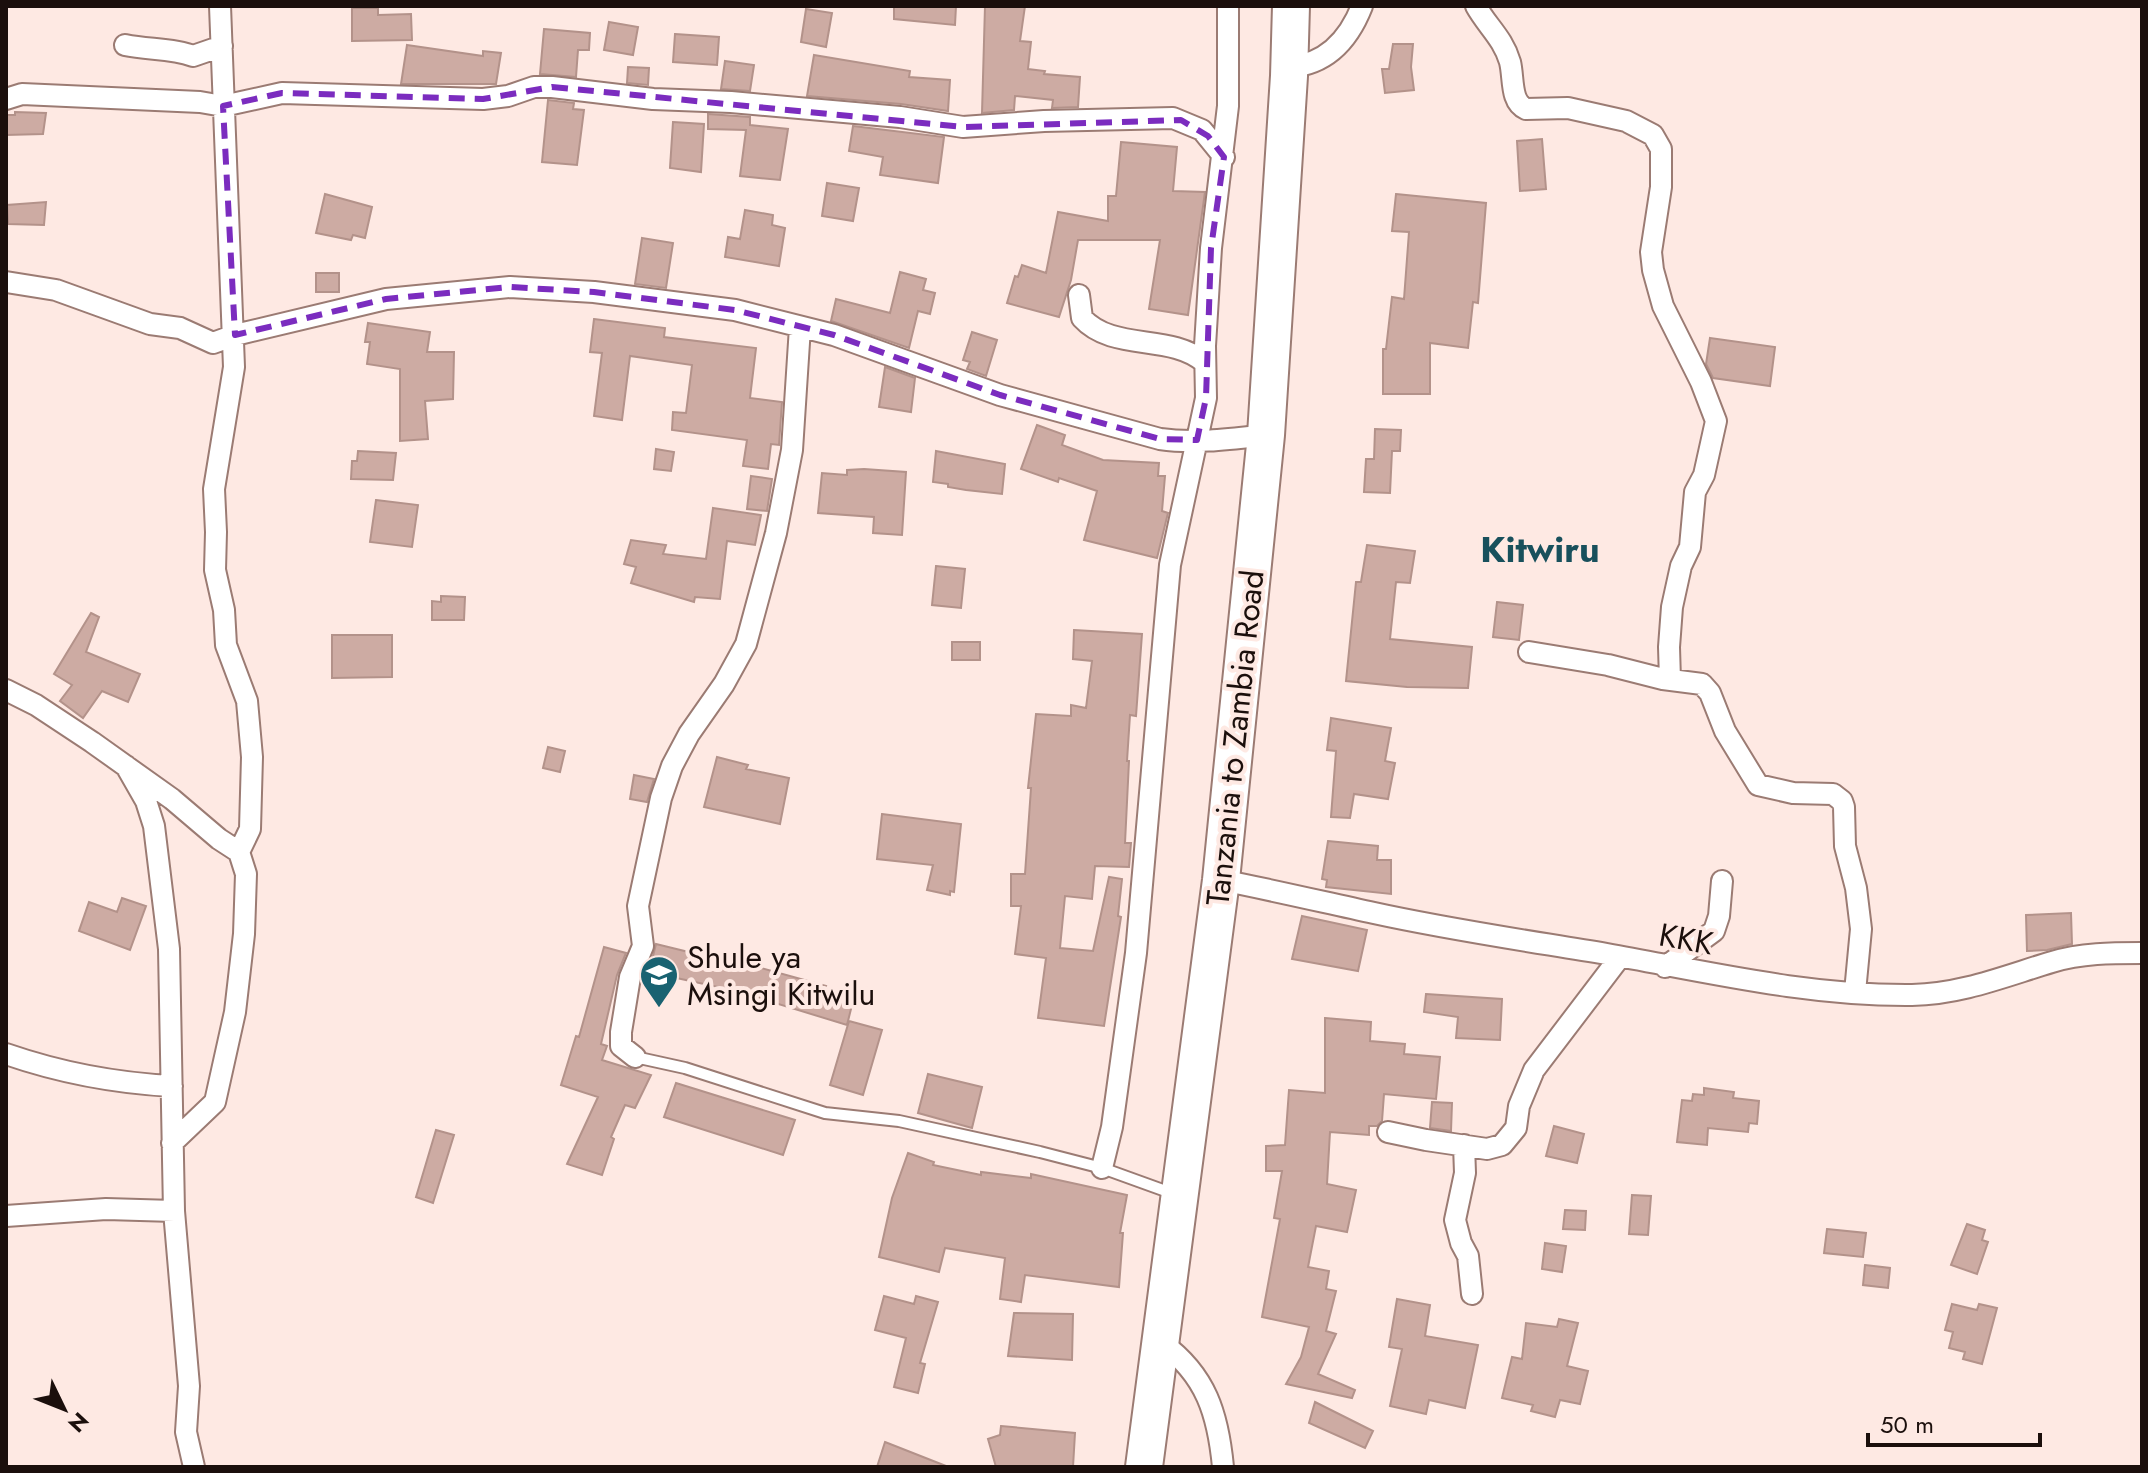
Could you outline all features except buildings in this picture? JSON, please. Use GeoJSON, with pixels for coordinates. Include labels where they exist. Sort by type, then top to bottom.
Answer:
{"type":"FeatureCollection","features":[{"type":"Feature","properties":{"kind":"highway","name":"Tanzania to Zambia Road"},"geometry":{"type":"LineString","coordinates":[[1144,1467],[1221,880],[1266,435],[1290,67],[1291,6]]}},
{"type":"Feature","properties":{"kind":"street"},"geometry":{"type":"LineString","coordinates":[[220,6],[229,268],[235,335],[234,367],[214,489],[215,570],[224,610],[226,645],[247,701],[252,757],[250,829],[239,852]]}},
{"type":"Feature","properties":{"kind":"street"},"geometry":{"type":"LineString","coordinates":[[1102,1168],[1112,1127],[1136,953],[1170,565],[1206,398],[1204,362],[1211,248],[1224,157],[1229,85],[1228,6]]}},
{"type":"Feature","properties":{"kind":"street"},"geometry":{"type":"LineString","coordinates":[[1290,67],[1312,63],[1329,54],[1347,35],[1362,6]]}},
{"type":"Feature","properties":{"kind":"street"},"geometry":{"type":"LineString","coordinates":[[1476,6],[1502,40],[1520,106],[1526,109],[1568,108],[1626,121],[1653,135],[1661,149],[1663,172],[1651,252],[1653,270],[1663,306],[1701,382],[1716,421],[1706,468],[1695,492],[1690,547],[1681,566],[1672,607],[1670,680]]}},
{"type":"Feature","properties":{"kind":"street"},"geometry":{"type":"LineString","coordinates":[[125,45],[178,51],[193,56],[222,46]]}},
{"type":"Feature","properties":{"kind":"street"},"geometry":{"type":"LineString","coordinates":[[6,99],[22,94],[200,102],[223,106],[282,93],[490,99],[543,87],[653,99],[731,102],[900,117],[963,127],[1044,121],[1173,118],[1202,130],[1224,157]]}},
{"type":"Feature","properties":{"kind":"street"},"geometry":{"type":"LineString","coordinates":[[6,282],[56,290],[139,321],[180,328],[213,343],[386,299],[510,287],[552,288],[676,302],[735,310],[834,335],[1000,395],[1160,439],[1177,442],[1266,435]]}},
{"type":"Feature","properties":{"kind":"street"},"geometry":{"type":"LineString","coordinates":[[1079,295],[1082,318],[1097,331],[1183,349],[1204,362]]}},
{"type":"Feature","properties":{"kind":"street"},"geometry":{"type":"LineString","coordinates":[[635,1057],[621,1046],[621,1032],[630,977],[643,946],[638,906],[652,832],[672,766],[689,734],[738,661],[756,611],[776,533],[792,450],[800,327]]}},
{"type":"Feature","properties":{"kind":"street"},"geometry":{"type":"LineString","coordinates":[[1529,652],[1608,665],[1670,680],[1697,682],[1707,688],[1725,731],[1758,785],[1793,793],[1833,794],[1842,801],[1845,846],[1858,900],[1861,929],[1855,992]]}},
{"type":"Feature","properties":{"kind":"street"},"geometry":{"type":"LineString","coordinates":[[6,690],[36,705],[126,766],[239,852],[246,874],[244,934],[235,1012],[215,1102],[172,1143]]}},
{"type":"Feature","properties":{"kind":"street"},"geometry":{"type":"LineString","coordinates":[[126,766],[146,801],[154,826],[169,949],[174,1211],[189,1386],[186,1432],[194,1467]]}},
{"type":"Feature","properties":{"kind":"street","name":"KKK"},"geometry":{"type":"LineString","coordinates":[[1221,880],[1375,913],[1801,989],[1911,995],[1951,993],[2006,979],[2054,961],[2094,953],[2142,953]]}},
{"type":"Feature","properties":{"kind":"street"},"geometry":{"type":"LineString","coordinates":[[1665,967],[1714,931],[1719,916],[1722,881]]}},
{"type":"Feature","properties":{"kind":"street"},"geometry":{"type":"LineString","coordinates":[[1388,1132],[1496,1148],[1511,1137],[1525,1088],[1534,1070],[1620,957]]}},
{"type":"Feature","properties":{"kind":"street"},"geometry":{"type":"LineString","coordinates":[[6,1054],[46,1068],[81,1075],[123,1083],[172,1086]]}},
{"type":"Feature","properties":{"kind":"street"},"geometry":{"type":"LineString","coordinates":[[1464,1145],[1465,1173],[1455,1220],[1468,1256],[1472,1294]]}},
{"type":"Feature","properties":{"kind":"street"},"geometry":{"type":"LineString","coordinates":[[6,1216],[106,1209],[174,1211]]}},
{"type":"Feature","properties":{"kind":"street"},"geometry":{"type":"LineString","coordinates":[[1162,1343],[1183,1359],[1207,1394],[1213,1410],[1223,1467]]}},
{"type":"Feature","properties":{"kind":"lane"},"geometry":{"type":"LineString","coordinates":[[635,1057],[685,1068],[825,1113],[899,1121],[1102,1168],[1181,1196]]}},
{"type":"Feature","properties":{"kind":"highlighted area"},"geometry":{"type":"Polygon","coordinates":[[[552,87],[963,127],[1181,120],[1208,136],[1224,157],[1211,248],[1206,398],[1197,440],[1160,439],[1000,395],[834,335],[735,310],[594,292],[510,287],[386,299],[235,335],[223,106],[282,93],[483,99],[552,87]]]}},
{"type":"Feature","properties":{"kind":"place","name":"Shule ya Msingi Kitwilu"},"geometry":{"type":"Point","coordinates":[659,1009]}},
{"type":"Feature","properties":{"kind":"district","name":"Kitwiru"},"geometry":{"type":"Point","coordinates":[1540,549]}}]}
